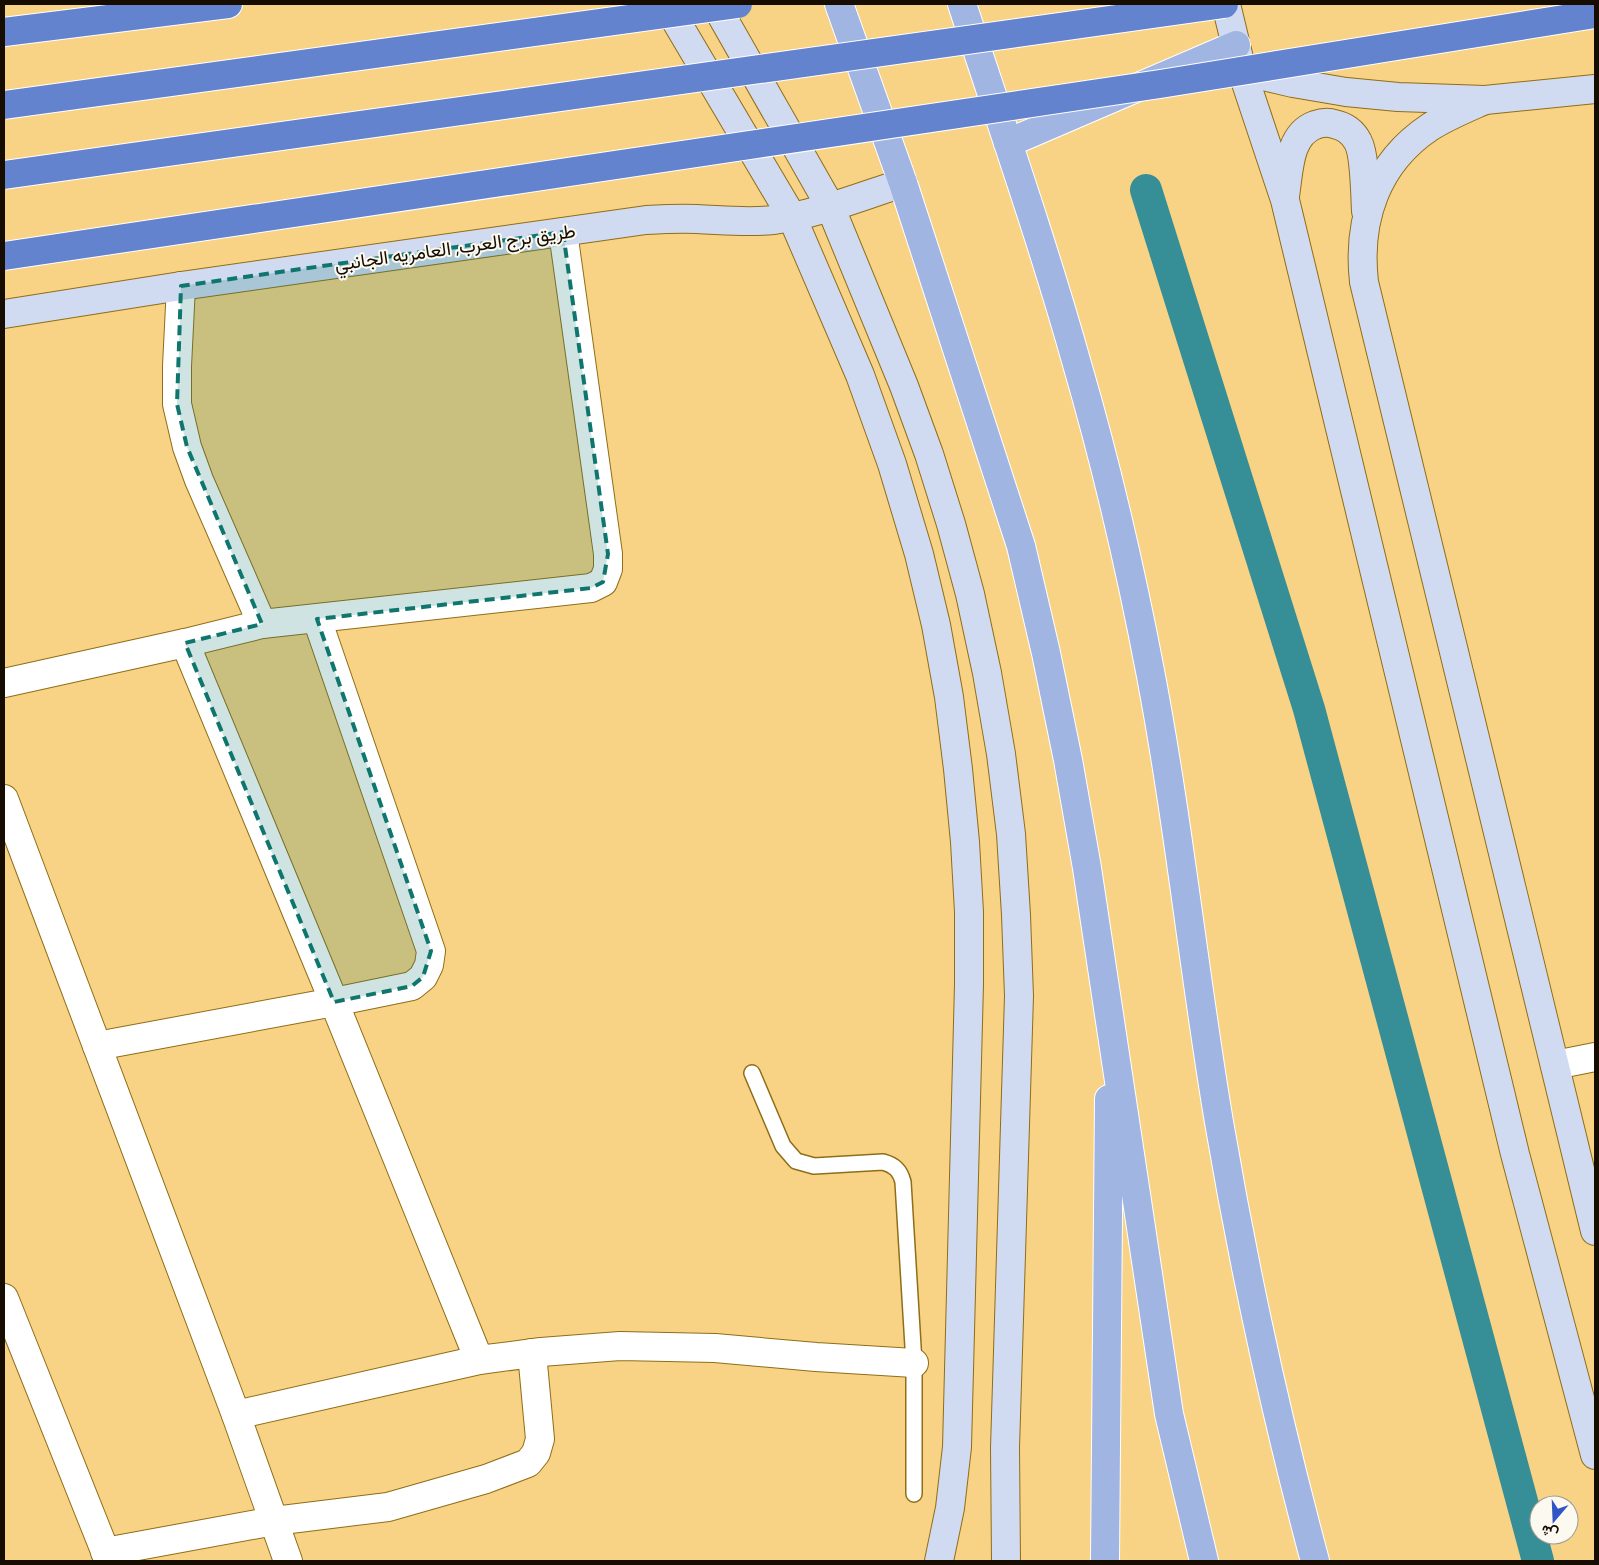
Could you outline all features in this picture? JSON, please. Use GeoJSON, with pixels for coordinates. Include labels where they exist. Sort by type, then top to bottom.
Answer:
{"type":"FeatureCollection","features":[{"type":"Feature","properties":{"kind":"highway"},"geometry":{"type":"LineString","coordinates":[[4,32],[228,4]]}},
{"type":"Feature","properties":{"kind":"highway"},"geometry":{"type":"LineString","coordinates":[[4,105],[738,4]]}},
{"type":"Feature","properties":{"kind":"highway"},"geometry":{"type":"LineString","coordinates":[[4,175],[1225,4]]}},
{"type":"Feature","properties":{"kind":"highway"},"geometry":{"type":"LineString","coordinates":[[4,256],[1160,84],[1595,14]]}},
{"type":"Feature","properties":{"kind":"main road"},"geometry":{"type":"LineString","coordinates":[[839,4],[903,183],[1021,546],[1068,760],[1087,868],[1110,1010],[1169,1414],[1204,1561]]}},
{"type":"Feature","properties":{"kind":"main road"},"geometry":{"type":"LineString","coordinates":[[962,4],[1077,361],[1105,466],[1130,572],[1152,677],[1170,783],[1219,1121],[1240,1237],[1268,1372],[1315,1561]]}},
{"type":"Feature","properties":{"kind":"main road"},"geometry":{"type":"LineString","coordinates":[[1008,143],[1239,58]]}},
{"type":"Feature","properties":{"kind":"main road"},"geometry":{"type":"LineString","coordinates":[[1105,1561],[1110,1010]]}},
{"type":"Feature","properties":{"kind":"street"},"geometry":{"type":"LineString","coordinates":[[666,4],[792,217],[860,375],[892,464],[920,554],[936,625],[958,768],[966,850],[969,912],[969,984],[957,1447],[950,1508],[939,1561]]}},
{"type":"Feature","properties":{"kind":"street"},"geometry":{"type":"LineString","coordinates":[[715,4],[830,206],[904,386],[929,454],[951,524],[970,594],[987,673],[1001,754],[1011,834],[1018,996],[1005,1448],[1006,1561]]}},
{"type":"Feature","properties":{"kind":"street"},"geometry":{"type":"LineString","coordinates":[[1225,4],[1239,58],[1285,200],[1515,1154],[1595,1455]]}},
{"type":"Feature","properties":{"kind":"street"},"geometry":{"type":"LineString","coordinates":[[1239,58],[1294,83],[1346,92],[1398,97],[1485,100],[1595,89]]}},
{"type":"Feature","properties":{"kind":"street"},"geometry":{"type":"LineString","coordinates":[[1485,100],[1430,127],[1412,141],[1396,158],[1384,176],[1373,197],[1366,217],[1362,238],[1364,282],[1595,1231]]}},
{"type":"Feature","properties":{"kind":"street"},"geometry":{"type":"LineString","coordinates":[[1285,200],[1293,150],[1297,140],[1311,126],[1320,123],[1341,125],[1351,132],[1358,141],[1361,152],[1366,217]]}},
{"type":"Feature","properties":{"kind":"street","name":"طريق برج العرب, العامريه الجانبي"},"geometry":{"type":"LineString","coordinates":[[4,314],[181,286],[646,220],[693,219],[740,222],[792,217],[903,183]]}},
{"type":"Feature","properties":{"kind":"street"},"geometry":{"type":"LineString","coordinates":[[4,683],[262,624],[591,588],[603,582],[608,569],[608,554],[563,232]]}},
{"type":"Feature","properties":{"kind":"street"},"geometry":{"type":"LineString","coordinates":[[181,286],[176,404],[199,480],[262,624]]}},
{"type":"Feature","properties":{"kind":"street"},"geometry":{"type":"LineString","coordinates":[[97,1046],[412,986],[423,977],[429,965],[431,951],[317,618]]}},
{"type":"Feature","properties":{"kind":"street"},"geometry":{"type":"LineString","coordinates":[[185,643],[334,1002],[478,1360]]}},
{"type":"Feature","properties":{"kind":"street"},"geometry":{"type":"LineString","coordinates":[[4,799],[236,1416],[288,1561]]}},
{"type":"Feature","properties":{"kind":"street"},"geometry":{"type":"LineString","coordinates":[[1555,1065],[1595,1057]]}},
{"type":"Feature","properties":{"kind":"street"},"geometry":{"type":"LineString","coordinates":[[4,1298],[107,1557],[274,1521],[388,1507],[486,1479],[528,1463],[536,1453],[540,1439],[532,1353]]}},
{"type":"Feature","properties":{"kind":"street"},"geometry":{"type":"LineString","coordinates":[[236,1416],[478,1360],[532,1353],[620,1346],[716,1348],[914,1363]]}},
{"type":"Feature","properties":{"kind":"lane"},"geometry":{"type":"LineString","coordinates":[[752,1073],[784,1146],[796,1161],[814,1166],[883,1162],[890,1164],[901,1174],[914,1363],[914,1494]]}},
{"type":"Feature","properties":{"kind":"highlighted area"},"geometry":{"type":"Polygon","coordinates":[[[563,232],[608,554],[603,582],[591,588],[317,619],[431,951],[423,977],[412,986],[334,1002],[185,643],[262,624],[187,447],[177,404],[181,286],[563,232]]]}},
{"type":"Feature","properties":{"kind":"waterway"},"geometry":{"type":"LineString","coordinates":[[1146,190],[1309,709],[1538,1561]]}}]}
